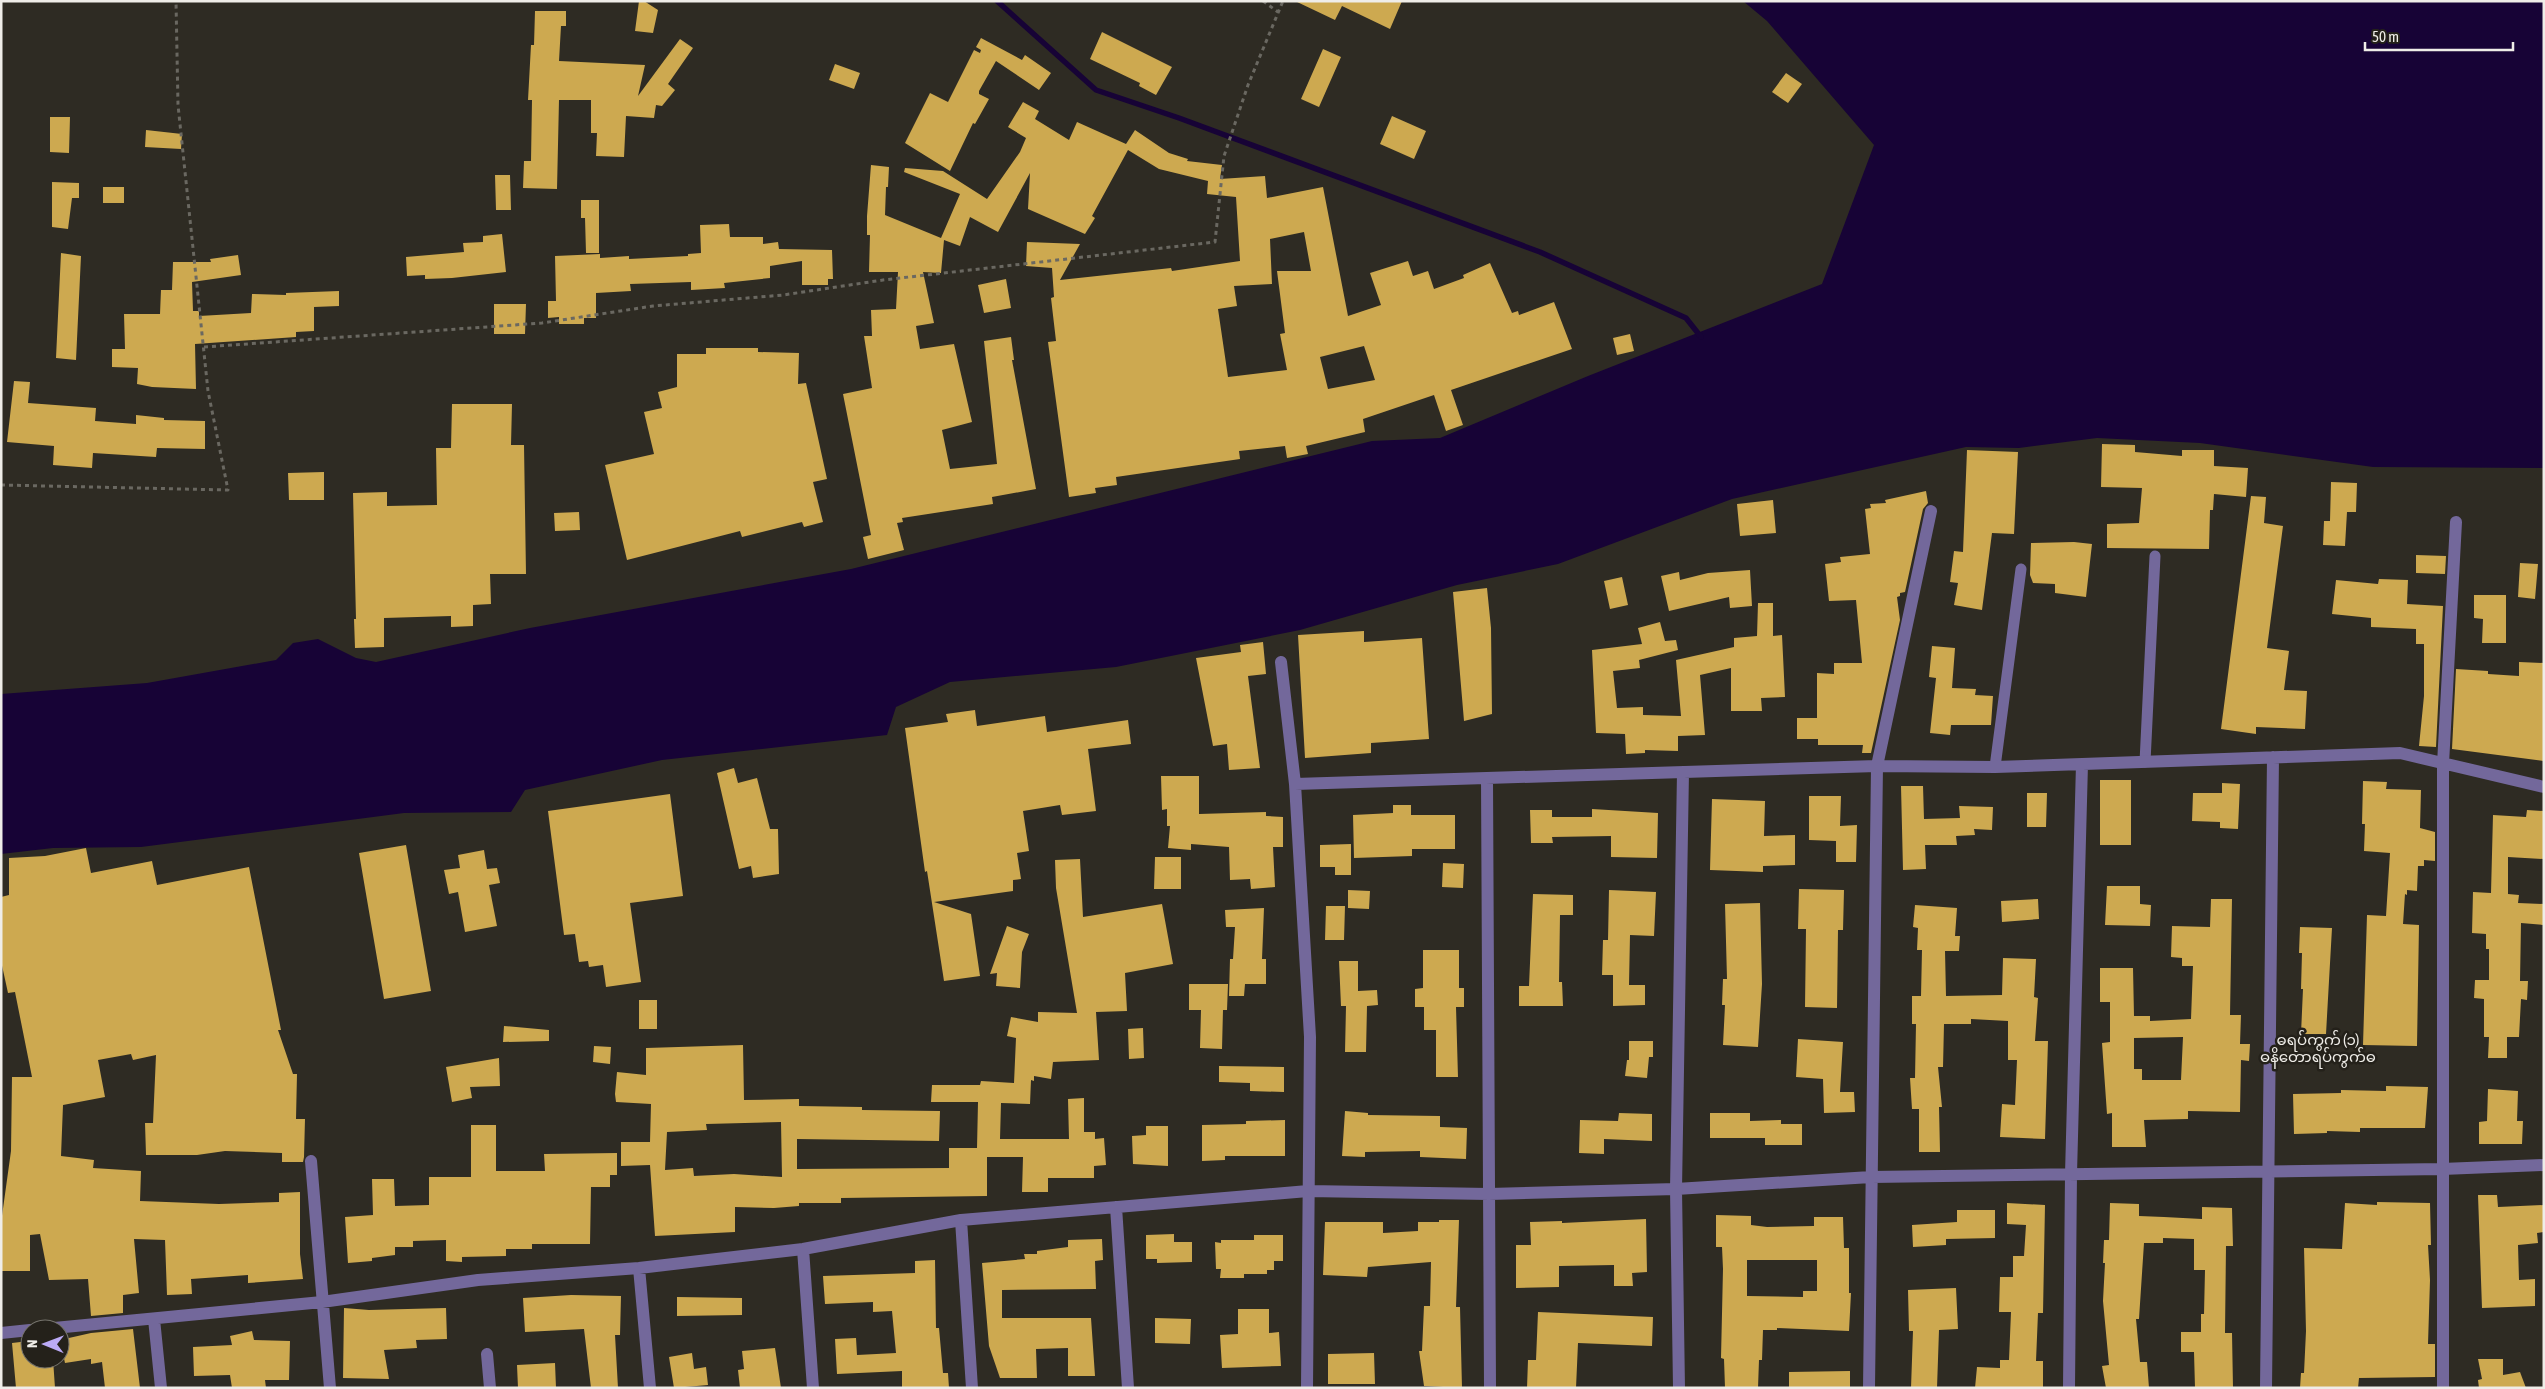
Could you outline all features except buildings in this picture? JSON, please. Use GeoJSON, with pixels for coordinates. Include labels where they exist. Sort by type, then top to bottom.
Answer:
{"type":"FeatureCollection","features":[{"type":"Feature","properties":{"kind":"street"},"geometry":{"type":"LineString","coordinates":[[1869,1388],[1877,766],[1931,510]]}},
{"type":"Feature","properties":{"kind":"street"},"geometry":{"type":"LineString","coordinates":[[2443,1388],[2443,764],[2456,522]]}},
{"type":"Feature","properties":{"kind":"street"},"geometry":{"type":"LineString","coordinates":[[1281,662],[1295,784],[1310,1037],[1307,1388]]}},
{"type":"Feature","properties":{"kind":"street"},"geometry":{"type":"LineString","coordinates":[[1295,784],[1487,780],[1877,766],[1995,767],[2400,753],[2544,787]]}},
{"type":"Feature","properties":{"kind":"street"},"geometry":{"type":"LineString","coordinates":[[2266,1388],[2274,758]]}},
{"type":"Feature","properties":{"kind":"street"},"geometry":{"type":"LineString","coordinates":[[2069,1388],[2071,1174],[2082,764]]}},
{"type":"Feature","properties":{"kind":"street"},"geometry":{"type":"LineString","coordinates":[[1679,1388],[1676,1189],[1683,772]]}},
{"type":"Feature","properties":{"kind":"street"},"geometry":{"type":"LineString","coordinates":[[1487,780],[1490,1388]]}},
{"type":"Feature","properties":{"kind":"street"},"geometry":{"type":"LineString","coordinates":[[311,1161],[330,1388]]}},
{"type":"Feature","properties":{"kind":"street"},"geometry":{"type":"LineString","coordinates":[[70,1327],[322,1302],[478,1280],[640,1268],[802,1249],[960,1220],[1308,1191],[1490,1194],[1676,1189],[1871,1177],[2442,1169],[2544,1165]]}},
{"type":"Feature","properties":{"kind":"street"},"geometry":{"type":"LineString","coordinates":[[1116,1207],[1128,1388]]}},
{"type":"Feature","properties":{"kind":"street"},"geometry":{"type":"LineString","coordinates":[[960,1220],[972,1388]]}},
{"type":"Feature","properties":{"kind":"street"},"geometry":{"type":"LineString","coordinates":[[802,1249],[813,1388]]}},
{"type":"Feature","properties":{"kind":"street"},"geometry":{"type":"LineString","coordinates":[[640,1268],[650,1388]]}},
{"type":"Feature","properties":{"kind":"street"},"geometry":{"type":"LineString","coordinates":[[154,1319],[161,1388]]}},
{"type":"Feature","properties":{"kind":"street"},"geometry":{"type":"LineString","coordinates":[[1,1333],[20,1331]]}},
{"type":"Feature","properties":{"kind":"street"},"geometry":{"type":"LineString","coordinates":[[487,1354],[490,1388]]}},
{"type":"Feature","properties":{"kind":"lane"},"geometry":{"type":"LineString","coordinates":[[2145,762],[2155,556]]}},
{"type":"Feature","properties":{"kind":"lane"},"geometry":{"type":"LineString","coordinates":[[1995,767],[2021,569]]}},
{"type":"Feature","properties":{"kind":"path"},"geometry":{"type":"LineString","coordinates":[[1,485],[110,490],[228,490],[208,391],[178,105],[176,1]]}},
{"type":"Feature","properties":{"kind":"path"},"geometry":{"type":"LineString","coordinates":[[1263,1],[1278,12]]}},
{"type":"Feature","properties":{"kind":"path"},"geometry":{"type":"LineString","coordinates":[[204,347],[542,323],[653,306],[783,295],[883,280],[1215,242],[1224,156],[1248,85],[1283,1]]}},
{"type":"Feature","properties":{"kind":"shaded area"},"geometry":{"type":"Polygon","coordinates":[[[1743,1],[2544,1],[2544,468],[2373,467],[2200,443],[2097,438],[2019,448],[1966,447],[1732,499],[1558,564],[1457,585],[1300,630],[1116,667],[950,682],[896,707],[887,735],[662,760],[525,790],[511,812],[404,813],[141,847],[53,848],[1,854],[1,694],[147,683],[276,660],[293,643],[318,639],[356,658],[376,662],[530,628],[851,569],[1372,441],[1440,438],[1588,376],[1822,284],[1874,145],[1767,21],[1743,1]]]}},
{"type":"Feature","properties":{"kind":"waterway"},"geometry":{"type":"LineString","coordinates":[[997,1],[1096,90],[1179,118],[1540,252],[1686,318],[1701,337]]}},
{"type":"Feature","properties":{"kind":"district","name":"ဓရပ်ကွက် (၁) ဓနိတောရပ်ကွက်ဓ"},"geometry":{"type":"Point","coordinates":[2318,1048]}}]}
